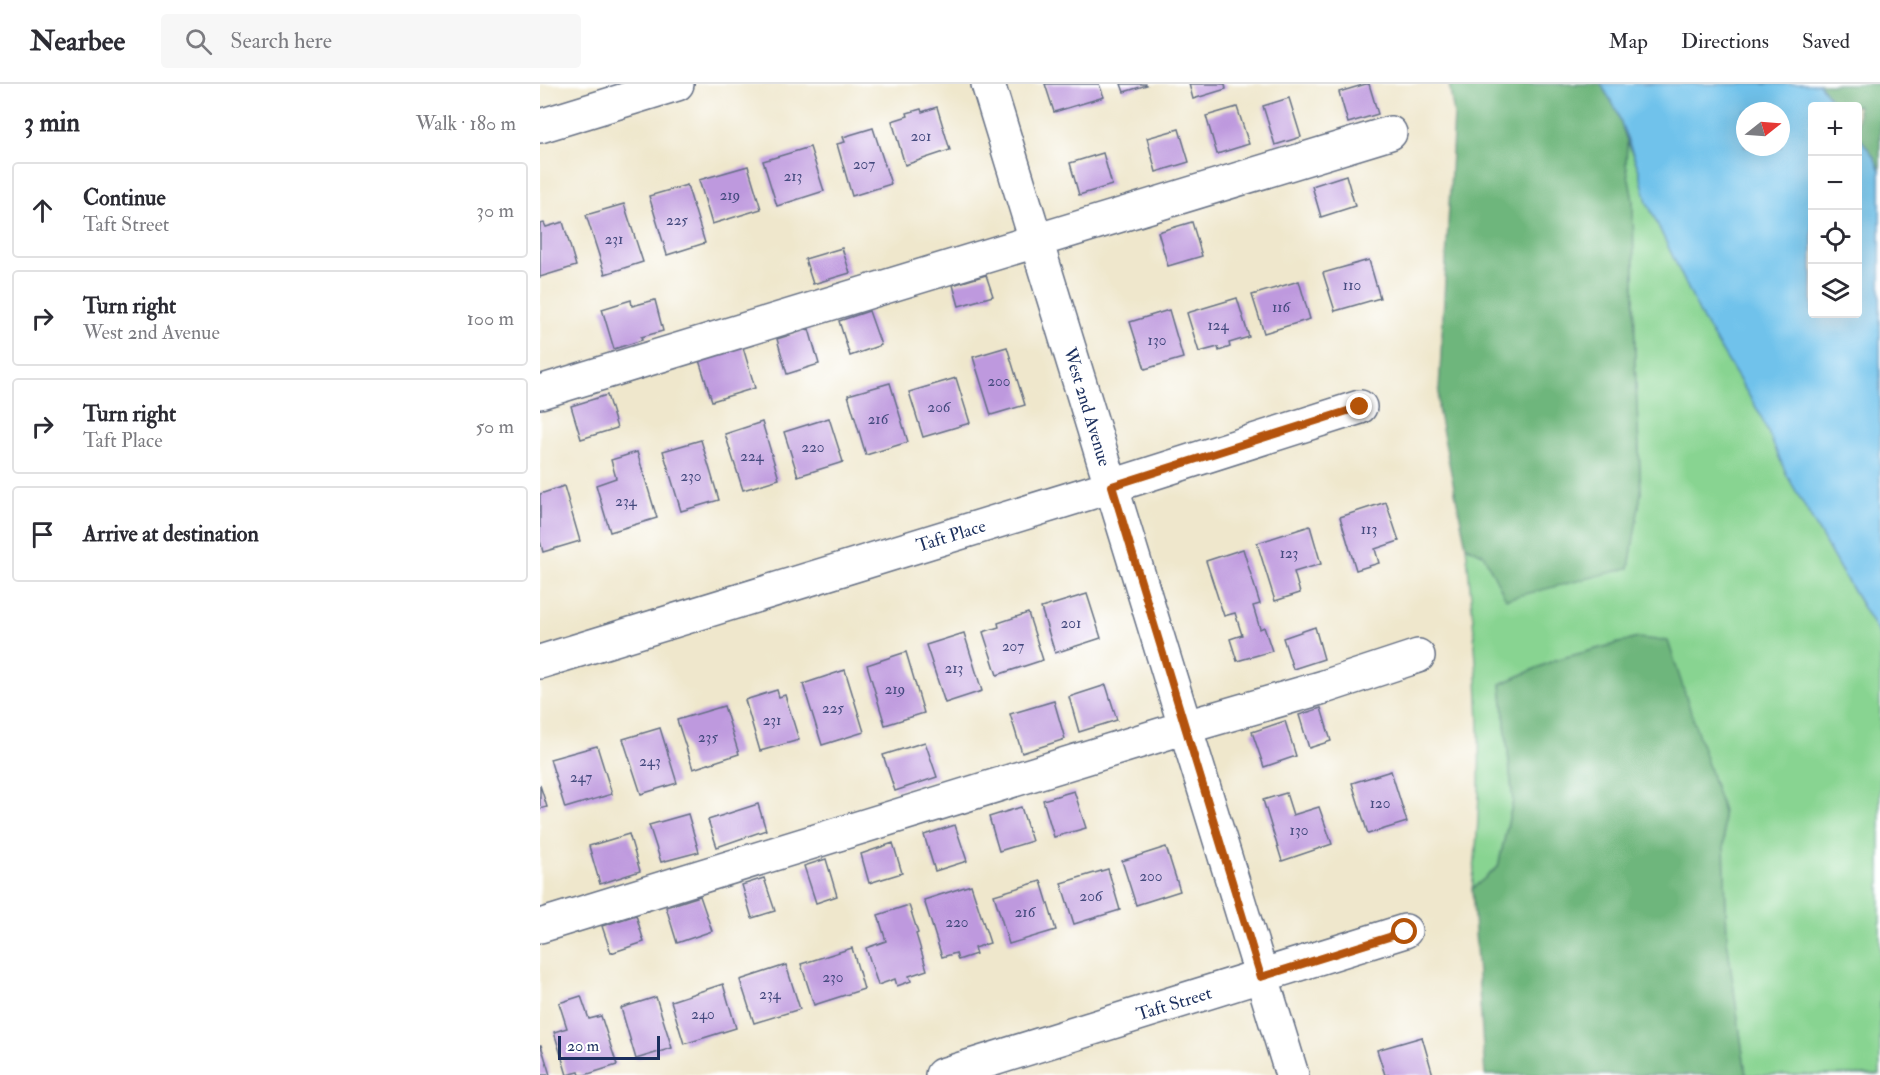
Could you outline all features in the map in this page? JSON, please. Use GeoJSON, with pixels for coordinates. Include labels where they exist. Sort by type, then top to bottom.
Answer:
{"type":"FeatureCollection","features":[{"type":"Feature","properties":{"kind":"street"},"geometry":{"type":"LineString","coordinates":[[540,126],[676,84]]}},
{"type":"Feature","properties":{"kind":"street","name":"West 2nd Avenue"},"geometry":{"type":"LineString","coordinates":[[988,84],[1292,1075]]}},
{"type":"Feature","properties":{"kind":"street"},"geometry":{"type":"LineString","coordinates":[[540,392],[1390,133]]}},
{"type":"Feature","properties":{"kind":"street","name":"Taft Place"},"geometry":{"type":"LineString","coordinates":[[540,662],[1360,407]]}},
{"type":"Feature","properties":{"kind":"street"},"geometry":{"type":"LineString","coordinates":[[540,926],[1186,727],[1324,687],[1418,656]]}},
{"type":"Feature","properties":{"kind":"street","name":"Taft Street"},"geometry":{"type":"LineString","coordinates":[[942,1075],[1405,932]]}},
{"type":"Feature","properties":{"kind":"green space"},"geometry":{"type":"Polygon","coordinates":[[[1449,84],[1601,84],[1616,109],[1627,141],[1626,164],[1633,201],[1635,363],[1641,493],[1629,568],[1506,599],[1483,554],[1466,546],[1438,409],[1454,115],[1449,84]]]}},
{"type":"Feature","properties":{"kind":"green space"},"geometry":{"type":"Polygon","coordinates":[[[1819,84],[1880,84],[1880,171],[1874,157],[1862,140],[1862,102],[1833,102],[1819,84]]]}},
{"type":"Feature","properties":{"kind":"green space"},"geometry":{"type":"Polygon","coordinates":[[[1627,141],[1639,170],[1647,202],[1703,320],[1759,412],[1787,475],[1880,636],[1880,1075],[1746,1075],[1727,941],[1723,811],[1638,638],[1555,660],[1501,684],[1513,801],[1498,867],[1472,889],[1479,803],[1479,718],[1466,546],[1483,554],[1629,568],[1641,493],[1635,363],[1633,201],[1626,164],[1627,141]]]}},
{"type":"Feature","properties":{"kind":"green space"},"geometry":{"type":"Polygon","coordinates":[[[1638,638],[1668,641],[1723,811],[1727,941],[1746,1075],[1485,1075],[1472,889],[1498,867],[1513,801],[1501,684],[1555,660],[1638,638]]]}},
{"type":"Feature","properties":{"kind":"water"},"geometry":{"type":"Polygon","coordinates":[[[1601,84],[1819,84],[1833,102],[1808,102],[1808,318],[1862,318],[1862,140],[1874,157],[1880,171],[1880,636],[1787,475],[1759,412],[1703,320],[1647,202],[1639,170],[1616,109],[1601,84]]]}},
{"type":"Feature","properties":{"kind":"building"},"geometry":{"type":"Polygon","coordinates":[[[1045,84],[1099,84],[1104,97],[1054,112],[1045,84]]]}},
{"type":"Feature","properties":{"kind":"building"},"geometry":{"type":"Polygon","coordinates":[[[1121,84],[1146,84],[1147,85],[1124,92],[1121,84]]]}},
{"type":"Feature","properties":{"kind":"building"},"geometry":{"type":"Polygon","coordinates":[[[1189,84],[1225,84],[1226,89],[1193,99],[1189,84]]]}},
{"type":"Feature","properties":{"kind":"building"},"geometry":{"type":"Polygon","coordinates":[[[1369,84],[1378,114],[1348,123],[1339,92],[1369,84]]]}},
{"type":"Feature","properties":{"kind":"building"},"geometry":{"type":"Polygon","coordinates":[[[1289,98],[1301,137],[1275,145],[1263,106],[1289,98]]]}},
{"type":"Feature","properties":{"kind":"building"},"geometry":{"type":"Polygon","coordinates":[[[937,107],[950,150],[905,165],[892,121],[908,116],[907,113],[921,109],[922,112],[937,107]]]}},
{"type":"Feature","properties":{"kind":"building"},"geometry":{"type":"Polygon","coordinates":[[[1237,107],[1249,144],[1217,154],[1206,116],[1237,107]]]}},
{"type":"Feature","properties":{"kind":"building"},"geometry":{"type":"Polygon","coordinates":[[[873,128],[891,184],[852,196],[837,144],[845,142],[843,137],[873,128]]]}},
{"type":"Feature","properties":{"kind":"building"},"geometry":{"type":"Polygon","coordinates":[[[1179,129],[1189,162],[1156,172],[1147,138],[1179,129]]]}},
{"type":"Feature","properties":{"kind":"building"},"geometry":{"type":"Polygon","coordinates":[[[810,147],[824,191],[777,206],[763,161],[810,147]]]}},
{"type":"Feature","properties":{"kind":"building"},"geometry":{"type":"Polygon","coordinates":[[[1103,153],[1112,185],[1079,195],[1070,163],[1103,153]]]}},
{"type":"Feature","properties":{"kind":"building"},"geometry":{"type":"Polygon","coordinates":[[[748,166],[761,209],[712,224],[699,180],[748,166]]]}},
{"type":"Feature","properties":{"kind":"building"},"geometry":{"type":"Polygon","coordinates":[[[1346,175],[1355,206],[1321,217],[1312,186],[1346,175]]]}},
{"type":"Feature","properties":{"kind":"building"},"geometry":{"type":"Polygon","coordinates":[[[687,185],[705,243],[667,255],[649,196],[687,185]]]}},
{"type":"Feature","properties":{"kind":"building"},"geometry":{"type":"Polygon","coordinates":[[[624,204],[643,262],[605,274],[586,215],[624,204]]]}},
{"type":"Feature","properties":{"kind":"building"},"geometry":{"type":"Polygon","coordinates":[[[563,222],[576,266],[540,277],[540,224],[544,223],[546,227],[563,222]]]}},
{"type":"Feature","properties":{"kind":"building"},"geometry":{"type":"Polygon","coordinates":[[[1192,222],[1202,256],[1168,266],[1158,232],[1192,222]]]}},
{"type":"Feature","properties":{"kind":"building"},"geometry":{"type":"Polygon","coordinates":[[[842,248],[850,273],[813,284],[805,259],[842,248]]]}},
{"type":"Feature","properties":{"kind":"building"},"geometry":{"type":"Polygon","coordinates":[[[1369,260],[1380,298],[1335,311],[1323,273],[1369,260]]]}},
{"type":"Feature","properties":{"kind":"building"},"geometry":{"type":"Polygon","coordinates":[[[986,275],[993,296],[959,306],[953,285],[986,275]]]}},
{"type":"Feature","properties":{"kind":"building"},"geometry":{"type":"Polygon","coordinates":[[[1299,281],[1310,319],[1264,333],[1252,295],[1299,281]]]}},
{"type":"Feature","properties":{"kind":"building"},"geometry":{"type":"Polygon","coordinates":[[[1237,298],[1249,337],[1229,343],[1230,347],[1219,351],[1218,347],[1199,352],[1187,313],[1237,298]]]}},
{"type":"Feature","properties":{"kind":"building"},"geometry":{"type":"Polygon","coordinates":[[[631,300],[632,306],[655,300],[663,331],[641,337],[642,340],[614,349],[602,309],[631,300]]]}},
{"type":"Feature","properties":{"kind":"building"},"geometry":{"type":"Polygon","coordinates":[[[1169,310],[1183,358],[1145,369],[1130,322],[1169,310]]]}},
{"type":"Feature","properties":{"kind":"building"},"geometry":{"type":"Polygon","coordinates":[[[869,311],[881,345],[850,356],[839,321],[869,311]]]}},
{"type":"Feature","properties":{"kind":"building"},"geometry":{"type":"Polygon","coordinates":[[[809,329],[819,364],[787,374],[777,339],[809,329]]]}},
{"type":"Feature","properties":{"kind":"building"},"geometry":{"type":"Polygon","coordinates":[[[742,344],[755,388],[712,401],[698,357],[742,344]]]}},
{"type":"Feature","properties":{"kind":"building"},"geometry":{"type":"Polygon","coordinates":[[[1007,347],[1025,405],[991,415],[973,357],[1007,347]]]}},
{"type":"Feature","properties":{"kind":"building"},"geometry":{"type":"Polygon","coordinates":[[[956,378],[970,423],[923,437],[909,392],[956,378]]]}},
{"type":"Feature","properties":{"kind":"building"},"geometry":{"type":"Polygon","coordinates":[[[890,383],[908,442],[866,455],[848,395],[890,383]]]}},
{"type":"Feature","properties":{"kind":"building"},"geometry":{"type":"Polygon","coordinates":[[[607,395],[617,428],[581,439],[571,406],[607,395]]]}},
{"type":"Feature","properties":{"kind":"building"},"geometry":{"type":"Polygon","coordinates":[[[829,418],[843,462],[798,476],[784,432],[829,418]]]}},
{"type":"Feature","properties":{"kind":"building"},"geometry":{"type":"Polygon","coordinates":[[[762,422],[779,479],[743,490],[725,434],[762,422]]]}},
{"type":"Feature","properties":{"kind":"building"},"geometry":{"type":"Polygon","coordinates":[[[701,440],[719,500],[681,511],[663,451],[701,440]]]}},
{"type":"Feature","properties":{"kind":"building"},"geometry":{"type":"Polygon","coordinates":[[[637,452],[657,518],[610,532],[596,485],[616,478],[611,460],[637,452]]]}},
{"type":"Feature","properties":{"kind":"building"},"geometry":{"type":"Polygon","coordinates":[[[564,486],[580,541],[543,552],[540,541],[540,494],[564,486]]]}},
{"type":"Feature","properties":{"kind":"building"},"geometry":{"type":"Polygon","coordinates":[[[1386,502],[1399,541],[1375,549],[1379,563],[1356,570],[1340,517],[1386,502]]]}},
{"type":"Feature","properties":{"kind":"building"},"geometry":{"type":"Polygon","coordinates":[[[1310,526],[1321,564],[1294,572],[1300,593],[1275,601],[1257,543],[1310,526]]]}},
{"type":"Feature","properties":{"kind":"building"},"geometry":{"type":"Polygon","coordinates":[[[1243,549],[1260,604],[1253,606],[1260,629],[1264,627],[1272,651],[1237,661],[1230,639],[1242,635],[1235,613],[1224,616],[1206,561],[1243,549]]]}},
{"type":"Feature","properties":{"kind":"building"},"geometry":{"type":"Polygon","coordinates":[[[1087,594],[1101,638],[1055,653],[1041,608],[1087,594]]]}},
{"type":"Feature","properties":{"kind":"building"},"geometry":{"type":"Polygon","coordinates":[[[1028,613],[1043,660],[997,675],[983,632],[999,627],[998,623],[1028,613]]]}},
{"type":"Feature","properties":{"kind":"building"},"geometry":{"type":"Polygon","coordinates":[[[1315,627],[1324,659],[1293,669],[1283,638],[1315,627]]]}},
{"type":"Feature","properties":{"kind":"building"},"geometry":{"type":"Polygon","coordinates":[[[964,633],[982,691],[945,703],[926,645],[964,633]]]}},
{"type":"Feature","properties":{"kind":"building"},"geometry":{"type":"Polygon","coordinates":[[[906,652],[924,713],[885,725],[867,665],[906,652]]]}},
{"type":"Feature","properties":{"kind":"building"},"geometry":{"type":"Polygon","coordinates":[[[845,670],[864,732],[822,745],[803,684],[845,670]]]}},
{"type":"Feature","properties":{"kind":"building"},"geometry":{"type":"Polygon","coordinates":[[[1106,685],[1117,720],[1079,732],[1069,697],[1106,685]]]}},
{"type":"Feature","properties":{"kind":"building"},"geometry":{"type":"Polygon","coordinates":[[[777,690],[779,697],[785,695],[799,740],[760,751],[745,700],[777,690]]]}},
{"type":"Feature","properties":{"kind":"building"},"geometry":{"type":"Polygon","coordinates":[[[1054,701],[1065,739],[1022,753],[1010,714],[1054,701]]]}},
{"type":"Feature","properties":{"kind":"building"},"geometry":{"type":"Polygon","coordinates":[[[724,706],[739,754],[693,769],[677,720],[724,706]]]}},
{"type":"Feature","properties":{"kind":"building"},"geometry":{"type":"Polygon","coordinates":[[[1321,708],[1331,741],[1309,748],[1299,715],[1321,708]]]}},
{"type":"Feature","properties":{"kind":"building"},"geometry":{"type":"Polygon","coordinates":[[[1285,721],[1296,756],[1264,767],[1252,732],[1285,721]]]}},
{"type":"Feature","properties":{"kind":"building"},"geometry":{"type":"Polygon","coordinates":[[[660,728],[677,783],[641,794],[623,739],[660,728]]]}},
{"type":"Feature","properties":{"kind":"building"},"geometry":{"type":"Polygon","coordinates":[[[925,742],[937,777],[895,791],[883,755],[925,742]]]}},
{"type":"Feature","properties":{"kind":"building"},"geometry":{"type":"Polygon","coordinates":[[[597,746],[612,794],[565,808],[550,759],[597,746]]]}},
{"type":"Feature","properties":{"kind":"building"},"geometry":{"type":"Polygon","coordinates":[[[1391,771],[1407,822],[1368,834],[1352,783],[1391,771]]]}},
{"type":"Feature","properties":{"kind":"building"},"geometry":{"type":"Polygon","coordinates":[[[540,785],[547,807],[540,809],[540,785]]]}},
{"type":"Feature","properties":{"kind":"building"},"geometry":{"type":"Polygon","coordinates":[[[1074,791],[1086,828],[1054,837],[1043,800],[1074,791]]]}},
{"type":"Feature","properties":{"kind":"building"},"geometry":{"type":"Polygon","coordinates":[[[1286,793],[1293,815],[1319,807],[1332,844],[1282,861],[1263,800],[1286,793]]]}},
{"type":"Feature","properties":{"kind":"building"},"geometry":{"type":"Polygon","coordinates":[[[758,804],[766,830],[717,847],[708,820],[758,804]]]}},
{"type":"Feature","properties":{"kind":"building"},"geometry":{"type":"Polygon","coordinates":[[[1021,807],[1032,841],[999,851],[989,817],[1021,807]]]}},
{"type":"Feature","properties":{"kind":"building"},"geometry":{"type":"Polygon","coordinates":[[[688,814],[699,852],[661,862],[649,825],[688,814]]]}},
{"type":"Feature","properties":{"kind":"building"},"geometry":{"type":"Polygon","coordinates":[[[955,825],[967,861],[935,871],[924,835],[955,825]]]}},
{"type":"Feature","properties":{"kind":"building"},"geometry":{"type":"Polygon","coordinates":[[[629,834],[640,871],[600,884],[589,846],[629,834]]]}},
{"type":"Feature","properties":{"kind":"building"},"geometry":{"type":"Polygon","coordinates":[[[893,843],[902,873],[869,883],[861,854],[893,843]]]}},
{"type":"Feature","properties":{"kind":"building"},"geometry":{"type":"Polygon","coordinates":[[[1166,847],[1180,891],[1136,905],[1122,861],[1166,847]]]}},
{"type":"Feature","properties":{"kind":"building"},"geometry":{"type":"Polygon","coordinates":[[[826,859],[837,896],[816,903],[804,866],[826,859]]]}},
{"type":"Feature","properties":{"kind":"building"},"geometry":{"type":"Polygon","coordinates":[[[1108,869],[1120,910],[1074,924],[1061,883],[1108,869]]]}},
{"type":"Feature","properties":{"kind":"building"},"geometry":{"type":"Polygon","coordinates":[[[764,878],[775,911],[752,918],[742,885],[764,878]]]}},
{"type":"Feature","properties":{"kind":"building"},"geometry":{"type":"Polygon","coordinates":[[[1041,881],[1056,930],[1009,944],[994,895],[1041,881]]]}},
{"type":"Feature","properties":{"kind":"building"},"geometry":{"type":"Polygon","coordinates":[[[971,885],[990,943],[974,948],[976,954],[958,960],[956,953],[942,957],[924,900],[971,885]]]}},
{"type":"Feature","properties":{"kind":"building"},"geometry":{"type":"Polygon","coordinates":[[[700,896],[712,931],[677,943],[666,907],[700,896]]]}},
{"type":"Feature","properties":{"kind":"building"},"geometry":{"type":"Polygon","coordinates":[[[909,905],[927,970],[909,976],[911,981],[897,986],[895,979],[878,985],[866,948],[886,941],[878,915],[909,905]]]}},
{"type":"Feature","properties":{"kind":"building"},"geometry":{"type":"Polygon","coordinates":[[[636,915],[644,942],[611,953],[602,926],[636,915]]]}},
{"type":"Feature","properties":{"kind":"building"},"geometry":{"type":"Polygon","coordinates":[[[852,948],[864,989],[814,1005],[801,964],[852,948]]]}},
{"type":"Feature","properties":{"kind":"building"},"geometry":{"type":"Polygon","coordinates":[[[786,965],[800,1009],[754,1023],[740,980],[786,965]]]}},
{"type":"Feature","properties":{"kind":"building"},"geometry":{"type":"Polygon","coordinates":[[[723,984],[736,1028],[684,1044],[671,1001],[723,984]]]}},
{"type":"Feature","properties":{"kind":"building"},"geometry":{"type":"Polygon","coordinates":[[[581,996],[589,1019],[601,1016],[617,1065],[585,1075],[580,1075],[579,1072],[567,1075],[554,1032],[567,1028],[559,1003],[581,996]]]}},
{"type":"Feature","properties":{"kind":"building"},"geometry":{"type":"Polygon","coordinates":[[[656,997],[672,1048],[636,1059],[621,1008],[656,997]]]}},
{"type":"Feature","properties":{"kind":"building"},"geometry":{"type":"Polygon","coordinates":[[[1422,1037],[1433,1075],[1385,1075],[1377,1050],[1422,1037]]]}},
{"type":"Feature","properties":{"kind":"building"},"geometry":{"type":"Polygon","coordinates":[[[541,1045],[550,1075],[540,1075],[541,1045]]]}},
{"type":"Feature","properties":{"kind":"route"},"geometry":{"type":"LineString","coordinates":[[1360,407],[1112,486],[1261,977],[1405,932]]}}]}
